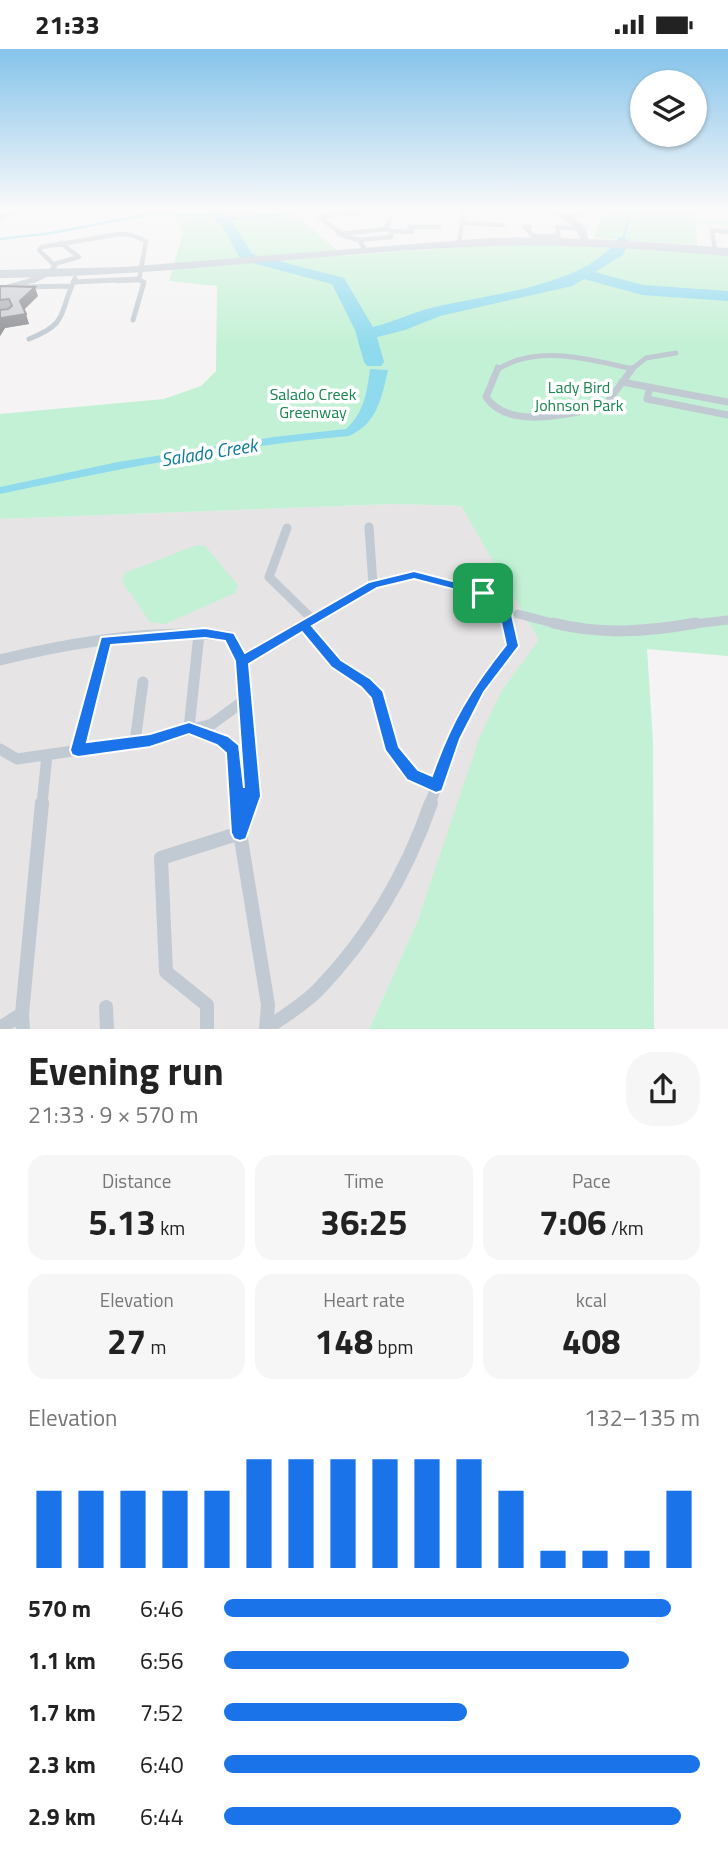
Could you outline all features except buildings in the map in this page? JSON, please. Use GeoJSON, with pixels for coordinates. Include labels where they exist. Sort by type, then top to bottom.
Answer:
{"type":"FeatureCollection","features":[{"type":"Feature","properties":{"kind":"main road"},"geometry":{"type":"LineString","coordinates":[[4,278],[51,269],[74,280],[139,275],[177,267],[327,255]]}},
{"type":"Feature","properties":{"kind":"lane"},"geometry":{"type":"LineString","coordinates":[[42,255],[51,269],[79,257],[76,255]]}},
{"type":"Feature","properties":{"kind":"lane"},"geometry":{"type":"LineString","coordinates":[[132,320],[144,282],[139,275],[146,255]]}},
{"type":"Feature","properties":{"kind":"lane"},"geometry":{"type":"LineString","coordinates":[[0,289],[4,278],[74,280],[62,320],[49,332],[29,339]]}},
{"type":"Feature","properties":{"kind":"lane"},"geometry":{"type":"LineString","coordinates":[[632,369],[569,355],[522,360],[496,369],[486,397],[492,407],[503,414],[572,412],[604,407],[639,360],[653,355],[676,353]]}},
{"type":"Feature","properties":{"kind":"lane"},"geometry":{"type":"LineString","coordinates":[[622,382],[728,403]]}},
{"type":"Feature","properties":{"kind":"lane"},"geometry":{"type":"LineString","coordinates":[[650,387],[647,398],[651,400],[728,415]]}},
{"type":"Feature","properties":{"kind":"lane"},"geometry":{"type":"LineString","coordinates":[[369,527],[373,585]]}},
{"type":"Feature","properties":{"kind":"lane"},"geometry":{"type":"LineString","coordinates":[[287,528],[270,577],[308,622],[336,664],[366,683],[378,695],[393,750],[413,775],[436,786]]}},
{"type":"Feature","properties":{"kind":"lane"},"geometry":{"type":"LineString","coordinates":[[242,661],[373,585],[414,575],[483,593],[505,611],[513,646],[479,689],[453,738],[417,843],[368,932],[316,992],[266,1029]]}},
{"type":"Feature","properties":{"kind":"lane"},"geometry":{"type":"LineString","coordinates":[[518,614],[565,627],[605,633],[639,632],[728,620]]}},
{"type":"Feature","properties":{"kind":"lane"},"geometry":{"type":"LineString","coordinates":[[189,728],[199,633]]}},
{"type":"Feature","properties":{"kind":"lane"},"geometry":{"type":"LineString","coordinates":[[0,660],[50,647],[106,640],[199,633],[229,636],[242,661],[253,796],[240,833]]}},
{"type":"Feature","properties":{"kind":"lane"},"geometry":{"type":"LineString","coordinates":[[78,750],[106,640]]}},
{"type":"Feature","properties":{"kind":"lane"},"geometry":{"type":"LineString","coordinates":[[135,743],[143,682]]}},
{"type":"Feature","properties":{"kind":"lane"},"geometry":{"type":"LineString","coordinates":[[0,749],[17,759],[135,743],[212,724],[246,699]]}},
{"type":"Feature","properties":{"kind":"lane"},"geometry":{"type":"LineString","coordinates":[[189,728],[223,741],[234,750],[240,833],[268,1005],[266,1029]]}},
{"type":"Feature","properties":{"kind":"lane"},"geometry":{"type":"LineString","coordinates":[[0,1028],[22,1022],[47,755]]}},
{"type":"Feature","properties":{"kind":"lane"},"geometry":{"type":"LineString","coordinates":[[207,1029],[207,1005],[166,972],[161,858],[240,833]]}},
{"type":"Feature","properties":{"kind":"lane"},"geometry":{"type":"LineString","coordinates":[[106,1007],[107,1029]]}},
{"type":"Feature","properties":{"kind":"shaded area"},"geometry":{"type":"Polygon","coordinates":[[[394,504],[461,506],[540,640],[502,690],[418,920],[369,1029],[0,1029],[0,519],[394,504]]]}},
{"type":"Feature","properties":{"kind":"green space"},"geometry":{"type":"Polygon","coordinates":[[[177,255],[728,255],[728,656],[647,649],[653,742],[654,1029],[369,1029],[418,920],[480,736],[502,690],[539,640],[461,506],[394,504],[0,519],[0,414],[164,399],[201,386],[216,371],[217,286],[169,281],[177,255]]]}},
{"type":"Feature","properties":{"kind":"green space"},"geometry":{"type":"Polygon","coordinates":[[[197,545],[205,546],[238,585],[235,593],[165,624],[150,622],[122,581],[125,573],[197,545]]]}},
{"type":"Feature","properties":{"kind":"water"},"geometry":{"type":"Polygon","coordinates":[[[370,369],[388,370],[380,400],[366,424],[349,436],[217,452],[0,494],[0,487],[118,462],[274,437],[346,429],[361,409],[370,369]]]}},
{"type":"Feature","properties":{"kind":"waterway","name":"Salado Creek"},"geometry":{"type":"LineString","coordinates":[[245,255],[338,281],[369,340],[374,362]]}},
{"type":"Feature","properties":{"kind":"waterway"},"geometry":{"type":"LineString","coordinates":[[582,274],[613,255]]}},
{"type":"Feature","properties":{"kind":"waterway"},"geometry":{"type":"LineString","coordinates":[[367,334],[399,326],[435,312],[566,283],[582,274]]}},
{"type":"Feature","properties":{"kind":"waterway"},"geometry":{"type":"LineString","coordinates":[[582,274],[642,290],[728,296]]}},
{"type":"Feature","properties":{"kind":"route"},"geometry":{"type":"LineString","coordinates":[[483,593],[414,575],[373,585],[353,596],[242,661],[229,636],[205,633],[106,640],[78,750],[150,740],[189,728],[223,741],[234,750],[240,833],[253,796],[242,661],[304,625],[336,664],[366,683],[378,695],[393,750],[413,775],[436,786],[453,738],[479,689],[513,646],[505,611],[483,593]]}},
{"type":"Feature","properties":{"kind":"park label","name":"Lady Bird Johnson Park"},"geometry":{"type":"Point","coordinates":[579,396]}},
{"type":"Feature","properties":{"kind":"park label","name":"Salado Creek Greenway"},"geometry":{"type":"Point","coordinates":[313,403]}}]}
